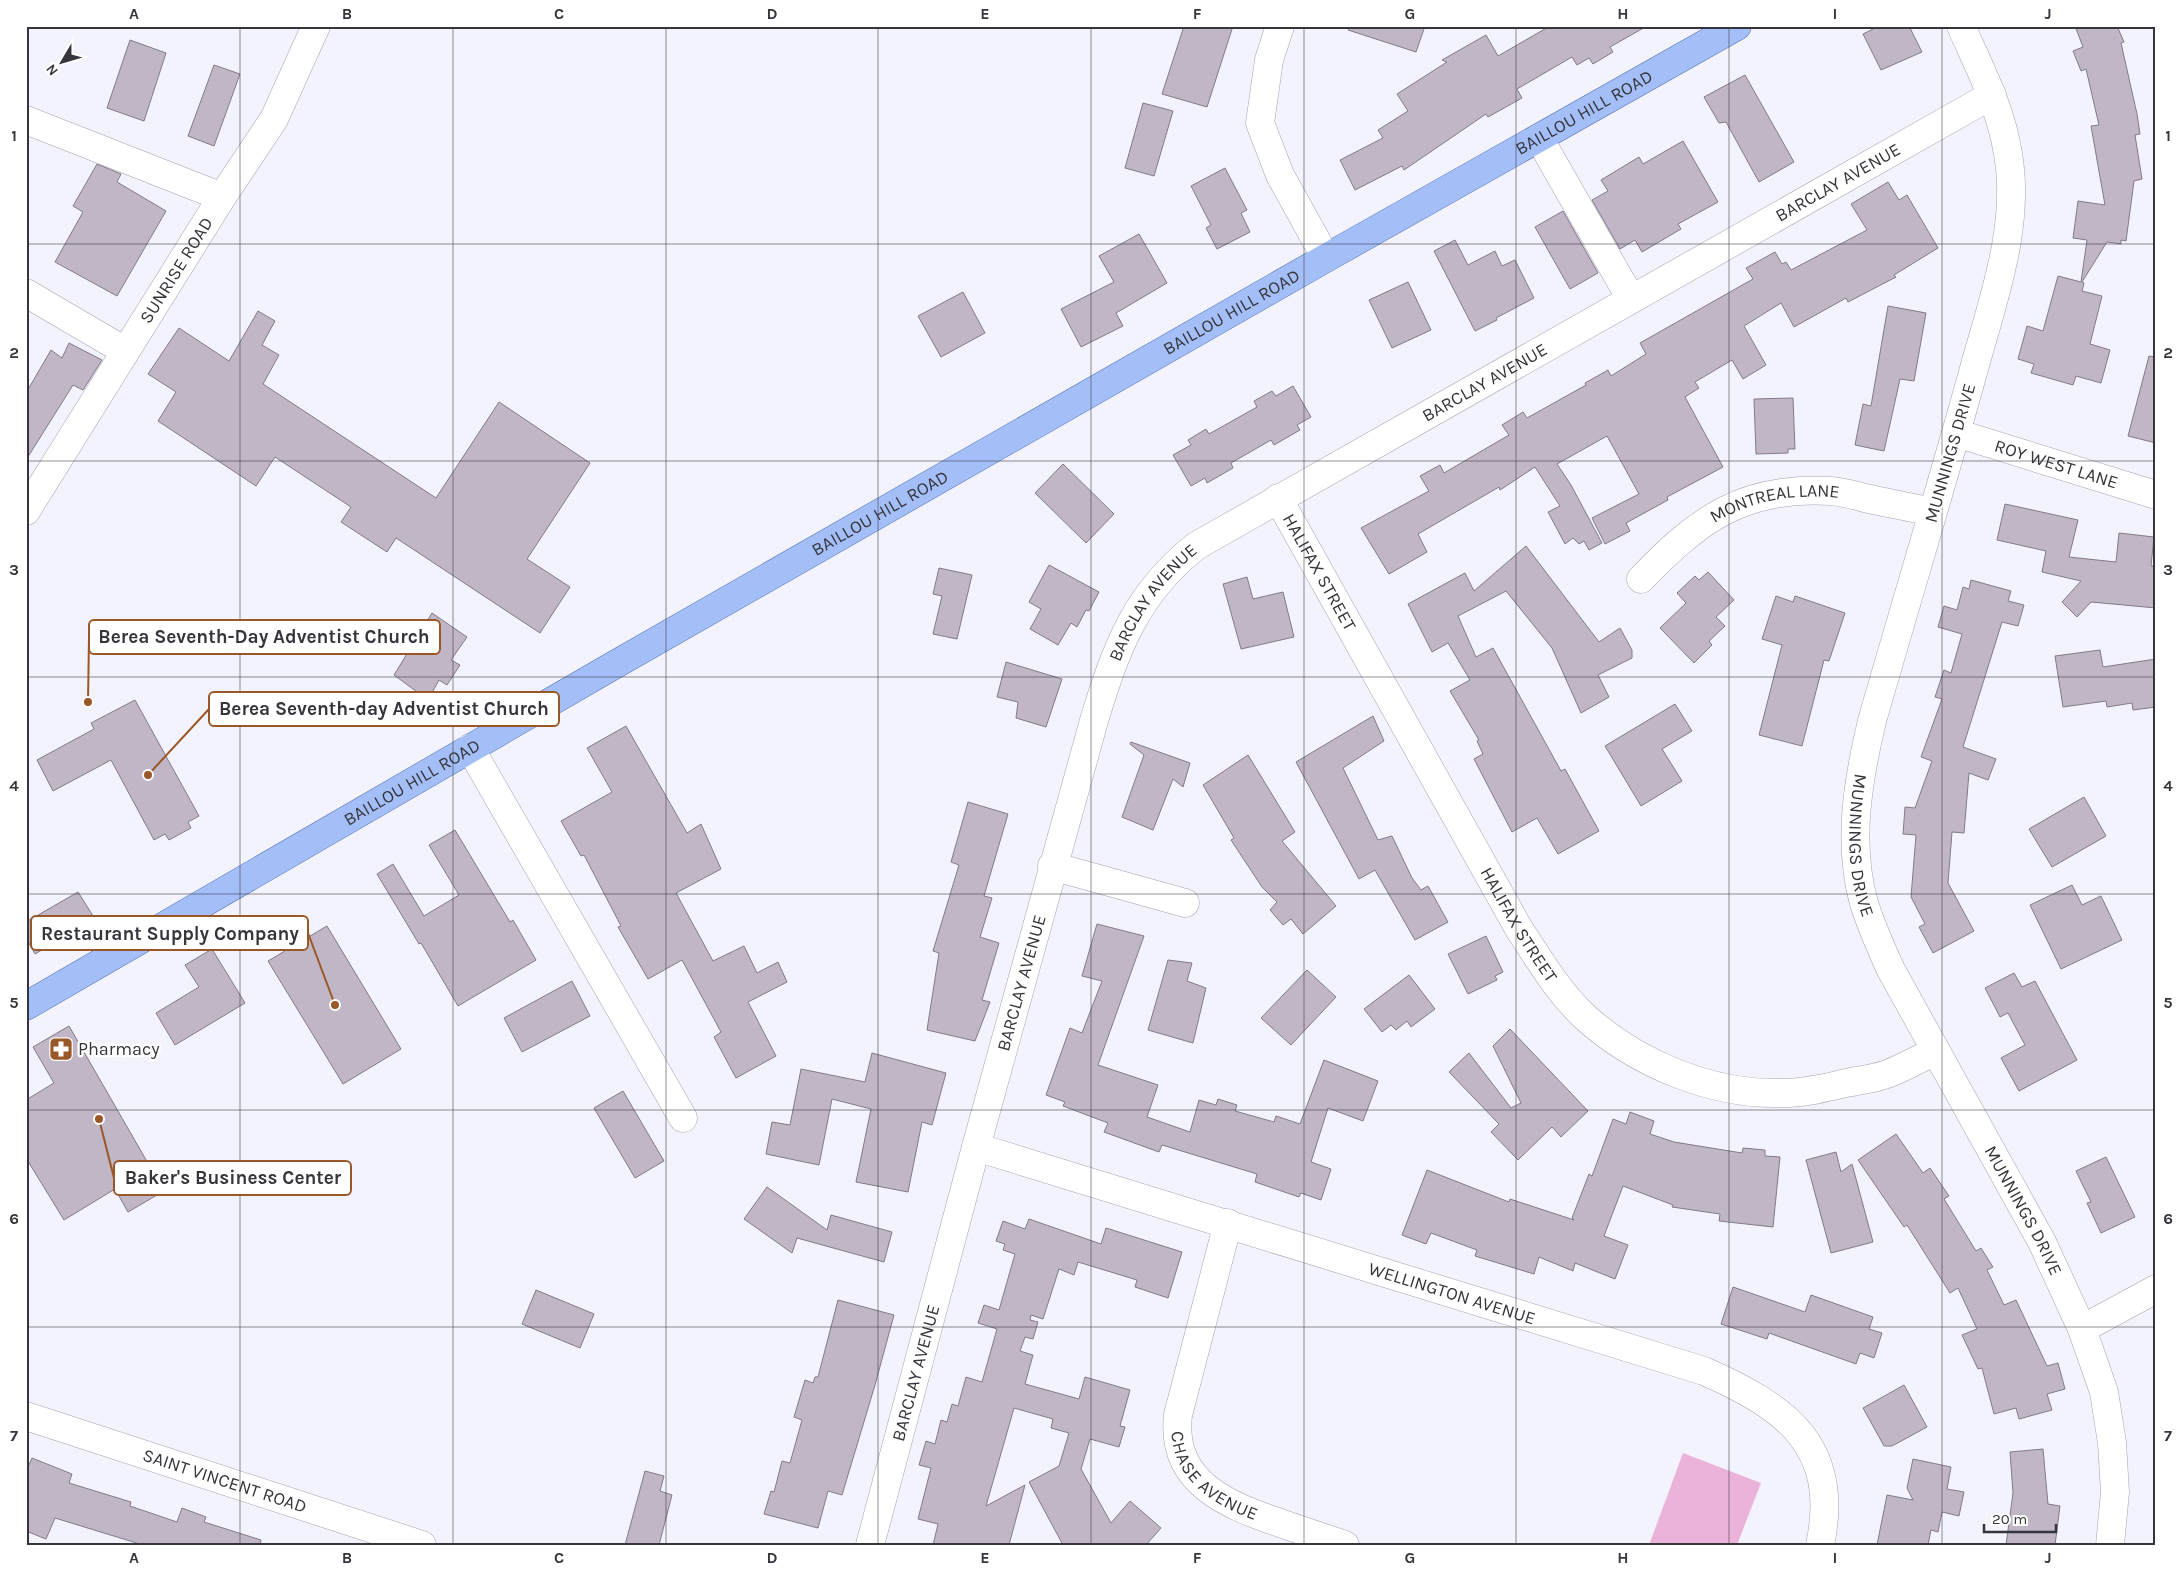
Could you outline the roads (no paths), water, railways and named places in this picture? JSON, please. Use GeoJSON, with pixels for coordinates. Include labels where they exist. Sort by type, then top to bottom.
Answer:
{"type":"FeatureCollection","features":[{"type":"Feature","properties":{"kind":"main road","name":"BAILLOU HILL ROAD"},"geometry":{"type":"LineString","coordinates":[[26,1006],[470,748],[1326,258],[1738,26]]}},
{"type":"Feature","properties":{"kind":"street","name":"SUNRISE ROAD"},"geometry":{"type":"LineString","coordinates":[[26,510],[222,198],[274,120],[316,26]]}},
{"type":"Feature","properties":{"kind":"street"},"geometry":{"type":"LineString","coordinates":[[1280,26],[1269,60],[1260,123],[1280,175],[1326,258]]}},
{"type":"Feature","properties":{"kind":"street","name":"MUNNINGS DRIVE"},"geometry":{"type":"LineString","coordinates":[[1961,26],[1992,95],[2008,154],[2010,189],[2006,245],[1956,433],[1872,721],[1858,790],[1856,835],[1863,901],[1875,936],[1935,1051],[2042,1242],[2082,1329],[2104,1392],[2112,1443],[2115,1492],[2110,1545]]}},
{"type":"Feature","properties":{"kind":"street","name":"BARCLAY AVENUE"},"geometry":{"type":"LineString","coordinates":[[870,1545],[1052,866],[1105,683],[1119,648],[1141,603],[1168,571],[1196,546],[1992,95]]}},
{"type":"Feature","properties":{"kind":"street"},"geometry":{"type":"LineString","coordinates":[[26,120],[222,198]]}},
{"type":"Feature","properties":{"kind":"street"},"geometry":{"type":"LineString","coordinates":[[1539,138],[1631,299]]}},
{"type":"Feature","properties":{"kind":"street"},"geometry":{"type":"LineString","coordinates":[[26,293],[125,351]]}},
{"type":"Feature","properties":{"kind":"street","name":"ROY WEST LANE"},"geometry":{"type":"LineString","coordinates":[[1956,433],[2156,495]]}},
{"type":"Feature","properties":{"kind":"street","name":"MONTREAL LANE"},"geometry":{"type":"LineString","coordinates":[[1641,579],[1668,551],[1695,528],[1724,509],[1753,498],[1788,491],[1833,491],[1932,512]]}},
{"type":"Feature","properties":{"kind":"street","name":"HALIFAX STREET"},"geometry":{"type":"LineString","coordinates":[[1278,498],[1519,929],[1551,978],[1584,1016],[1614,1040],[1644,1058],[1688,1077],[1716,1086],[1750,1092],[1782,1093],[1809,1091],[1885,1075],[1935,1051]]}},
{"type":"Feature","properties":{"kind":"street"},"geometry":{"type":"LineString","coordinates":[[470,748],[683,1118]]}},
{"type":"Feature","properties":{"kind":"street"},"geometry":{"type":"LineString","coordinates":[[1052,866],[1185,903]]}},
{"type":"Feature","properties":{"kind":"street","name":"WELLINGTON AVENUE"},"geometry":{"type":"LineString","coordinates":[[976,1147],[1704,1371],[1751,1392],[1788,1419],[1806,1440],[1818,1464],[1826,1502],[1820,1545]]}},
{"type":"Feature","properties":{"kind":"street","name":"CHASE AVENUE"},"geometry":{"type":"LineString","coordinates":[[1228,1223],[1178,1415],[1178,1441],[1184,1457],[1200,1481],[1225,1502],[1246,1512],[1345,1545]]}},
{"type":"Feature","properties":{"kind":"street"},"geometry":{"type":"LineString","coordinates":[[2082,1329],[2156,1289]]}},
{"type":"Feature","properties":{"kind":"street","name":"SAINT VINCENT ROAD"},"geometry":{"type":"LineString","coordinates":[[26,1416],[422,1545]]}},
{"type":"Feature","properties":{"kind":"place","name":"Berea Seventh-Day Adventist Church"},"geometry":{"type":"Point","coordinates":[88,702]}},
{"type":"Feature","properties":{"kind":"place","name":"Berea Seventh-day Adventist Church"},"geometry":{"type":"Point","coordinates":[148,775]}},
{"type":"Feature","properties":{"kind":"place","name":"Restaurant Supply Company"},"geometry":{"type":"Point","coordinates":[335,1005]}},
{"type":"Feature","properties":{"kind":"place","name":"Pharmacy"},"geometry":{"type":"Point","coordinates":[61,1049]}},
{"type":"Feature","properties":{"kind":"place","name":"Baker's Business Center"},"geometry":{"type":"Point","coordinates":[99,1119]}}]}
